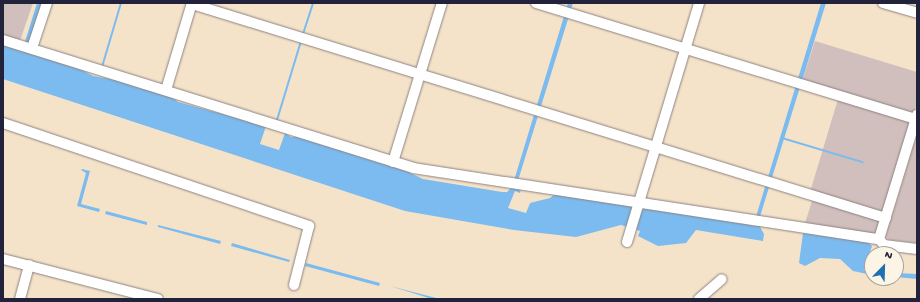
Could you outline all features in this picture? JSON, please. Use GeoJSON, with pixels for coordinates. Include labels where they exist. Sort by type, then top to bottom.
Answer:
{"type":"FeatureCollection","features":[{"type":"Feature","properties":{"kind":"street"},"geometry":{"type":"LineString","coordinates":[[32,48],[47,3]]}},
{"type":"Feature","properties":{"kind":"street"},"geometry":{"type":"LineString","coordinates":[[166,90],[192,3],[886,218]]}},
{"type":"Feature","properties":{"kind":"street"},"geometry":{"type":"LineString","coordinates":[[393,162],[442,3]]}},
{"type":"Feature","properties":{"kind":"street"},"geometry":{"type":"LineString","coordinates":[[536,3],[916,117],[879,239]]}},
{"type":"Feature","properties":{"kind":"street"},"geometry":{"type":"LineString","coordinates":[[628,238],[700,3]]}},
{"type":"Feature","properties":{"kind":"street"},"geometry":{"type":"LineString","coordinates":[[883,3],[917,13]]}},
{"type":"Feature","properties":{"kind":"street"},"geometry":{"type":"LineString","coordinates":[[3,40],[20,44],[413,168],[638,205],[879,239],[884,245],[917,249]]}},
{"type":"Feature","properties":{"kind":"street"},"geometry":{"type":"LineString","coordinates":[[3,123],[309,226],[294,285]]}},
{"type":"Feature","properties":{"kind":"street"},"geometry":{"type":"LineString","coordinates":[[3,259],[139,296],[158,299]]}},
{"type":"Feature","properties":{"kind":"street"},"geometry":{"type":"LineString","coordinates":[[20,299],[29,265]]}},
{"type":"Feature","properties":{"kind":"street"},"geometry":{"type":"LineString","coordinates":[[699,299],[722,279],[707,299]]}},
{"type":"Feature","properties":{"kind":"shaded area"},"geometry":{"type":"Polygon","coordinates":[[[3,3],[33,3],[21,38],[18,41],[3,37],[3,3]]]}},
{"type":"Feature","properties":{"kind":"shaded area"},"geometry":{"type":"Polygon","coordinates":[[[815,41],[917,72],[917,102],[914,113],[911,114],[802,81],[815,41]]]}},
{"type":"Feature","properties":{"kind":"shaded area"},"geometry":{"type":"Polygon","coordinates":[[[838,99],[911,122],[883,212],[810,192],[838,99]]]}},
{"type":"Feature","properties":{"kind":"shaded area"},"geometry":{"type":"Polygon","coordinates":[[[917,134],[917,243],[889,240],[886,236],[917,134]]]}},
{"type":"Feature","properties":{"kind":"shaded area"},"geometry":{"type":"Polygon","coordinates":[[[813,198],[881,219],[877,235],[804,226],[813,198]]]}},
{"type":"Feature","properties":{"kind":"water"},"geometry":{"type":"Polygon","coordinates":[[[37,3],[42,3],[27,49],[80,69],[93,76],[126,82],[136,87],[171,96],[178,102],[266,126],[260,144],[279,150],[285,133],[291,137],[301,137],[404,170],[423,179],[507,192],[512,187],[568,3],[573,3],[516,187],[521,188],[520,193],[515,191],[508,208],[526,213],[530,203],[550,198],[555,194],[629,205],[640,211],[649,207],[754,223],[821,3],[826,3],[758,223],[764,234],[763,241],[696,230],[686,243],[658,246],[638,236],[640,231],[621,225],[576,237],[514,230],[405,211],[3,79],[3,43],[23,48],[37,3]]]}},
{"type":"Feature","properties":{"kind":"water"},"geometry":{"type":"Polygon","coordinates":[[[81,170],[90,171],[81,204],[100,209],[99,212],[77,206],[86,173],[81,170]]]}},
{"type":"Feature","properties":{"kind":"water"},"geometry":{"type":"Polygon","coordinates":[[[106,211],[147,222],[147,225],[105,214],[106,211]]]}},
{"type":"Feature","properties":{"kind":"water"},"geometry":{"type":"Polygon","coordinates":[[[158,225],[221,241],[220,244],[158,227],[158,225]]]}},
{"type":"Feature","properties":{"kind":"water"},"geometry":{"type":"Polygon","coordinates":[[[803,233],[868,242],[872,246],[864,246],[864,273],[853,271],[840,259],[820,258],[805,266],[799,263],[803,233]]]}},
{"type":"Feature","properties":{"kind":"water"},"geometry":{"type":"Polygon","coordinates":[[[232,243],[290,260],[289,262],[231,246],[232,243]]]}},
{"type":"Feature","properties":{"kind":"water"},"geometry":{"type":"Polygon","coordinates":[[[306,263],[380,283],[379,286],[305,266],[306,263]]]}},
{"type":"Feature","properties":{"kind":"water"},"geometry":{"type":"Polygon","coordinates":[[[904,273],[917,274],[917,279],[904,278],[904,273]]]}},
{"type":"Feature","properties":{"kind":"water"},"geometry":{"type":"Polygon","coordinates":[[[390,286],[440,299],[432,299],[390,286]]]}},
{"type":"Feature","properties":{"kind":"waterway"},"geometry":{"type":"LineString","coordinates":[[102,67],[121,3]]}},
{"type":"Feature","properties":{"kind":"waterway"},"geometry":{"type":"LineString","coordinates":[[303,34],[313,3]]}},
{"type":"Feature","properties":{"kind":"waterway"},"geometry":{"type":"LineString","coordinates":[[277,120],[301,41]]}},
{"type":"Feature","properties":{"kind":"waterway"},"geometry":{"type":"LineString","coordinates":[[782,138],[862,162]]}}]}
